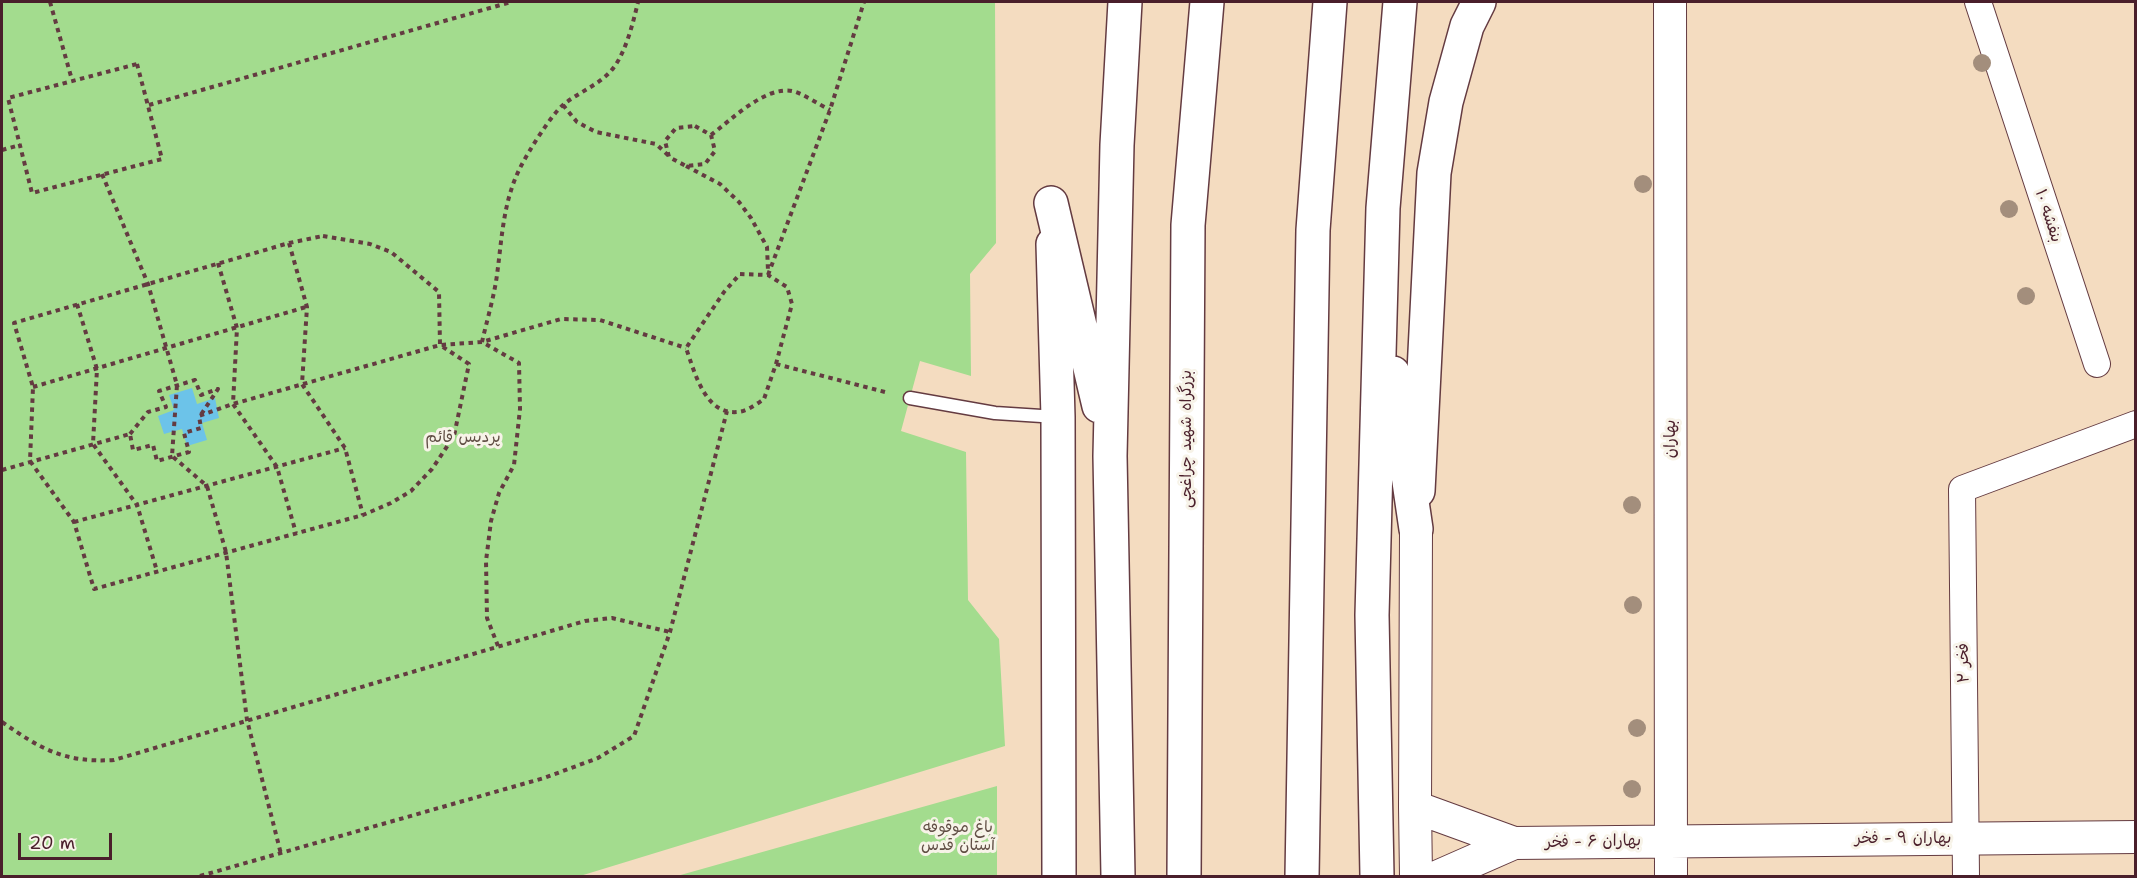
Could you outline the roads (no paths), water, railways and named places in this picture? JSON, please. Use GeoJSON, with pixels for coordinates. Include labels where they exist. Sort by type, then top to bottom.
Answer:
{"type":"FeatureCollection","features":[{"type":"Feature","properties":{"kind":"main road"},"geometry":{"type":"LineString","coordinates":[[1118,876],[1110,456],[1118,146],[1125,2]]}},
{"type":"Feature","properties":{"kind":"main road","name":"بزرگراه شهید چراغچی"},"geometry":{"type":"LineString","coordinates":[[1185,876],[1188,225],[1207,2]]}},
{"type":"Feature","properties":{"kind":"main road"},"geometry":{"type":"LineString","coordinates":[[1302,876],[1313,230],[1330,2]]}},
{"type":"Feature","properties":{"kind":"main road"},"geometry":{"type":"LineString","coordinates":[[1377,876],[1372,615],[1383,208],[1400,2]]}},
{"type":"Feature","properties":{"kind":"main road"},"geometry":{"type":"LineString","coordinates":[[1416,529],[1434,173],[1446,102],[1467,26],[1479,2]]}},
{"type":"Feature","properties":{"kind":"main road"},"geometry":{"type":"LineString","coordinates":[[1059,876],[1058,406],[1051,203],[1082,327],[1110,456]]}},
{"type":"Feature","properties":{"kind":"main road"},"geometry":{"type":"LineString","coordinates":[[1381,291],[1416,529]]}},
{"type":"Feature","properties":{"kind":"street","name":"بهاران"},"geometry":{"type":"LineString","coordinates":[[1670,2],[1671,876]]}},
{"type":"Feature","properties":{"kind":"street","name":"بنفشه ۱۰"},"geometry":{"type":"LineString","coordinates":[[1978,2],[2097,364]]}},
{"type":"Feature","properties":{"kind":"street","name":"فخر ۲"},"geometry":{"type":"LineString","coordinates":[[1966,876],[1962,489],[2136,424]]}},
{"type":"Feature","properties":{"kind":"street"},"geometry":{"type":"LineString","coordinates":[[1416,529],[1414,807],[1416,876]]}},
{"type":"Feature","properties":{"kind":"street","name":"بهاران ۶ - فخر"},"geometry":{"type":"LineString","coordinates":[[1414,807],[1514,843],[1671,841]]}},
{"type":"Feature","properties":{"kind":"street","name":"بهاران ۹ - فخر"},"geometry":{"type":"LineString","coordinates":[[1671,841],[2136,837]]}},
{"type":"Feature","properties":{"kind":"street","name":"بهاران ۶ - فخر"},"geometry":{"type":"LineString","coordinates":[[1439,876],[1514,843]]}},
{"type":"Feature","properties":{"kind":"lane"},"geometry":{"type":"LineString","coordinates":[[910,398],[995,413],[1058,406]]}},
{"type":"Feature","properties":{"kind":"water"},"geometry":{"type":"Polygon","coordinates":[[[192,388],[197,404],[215,398],[219,418],[202,423],[207,440],[187,446],[182,429],[164,434],[158,416],[174,410],[169,395],[192,388]]]}},
{"type":"Feature","properties":{"kind":"park label","name":"پردیس قائم"},"geometry":{"type":"Point","coordinates":[463,438]}},
{"type":"Feature","properties":{"kind":"park label","name":"باغ موقوفه آستان قدس"},"geometry":{"type":"Point","coordinates":[958,837]}}]}
